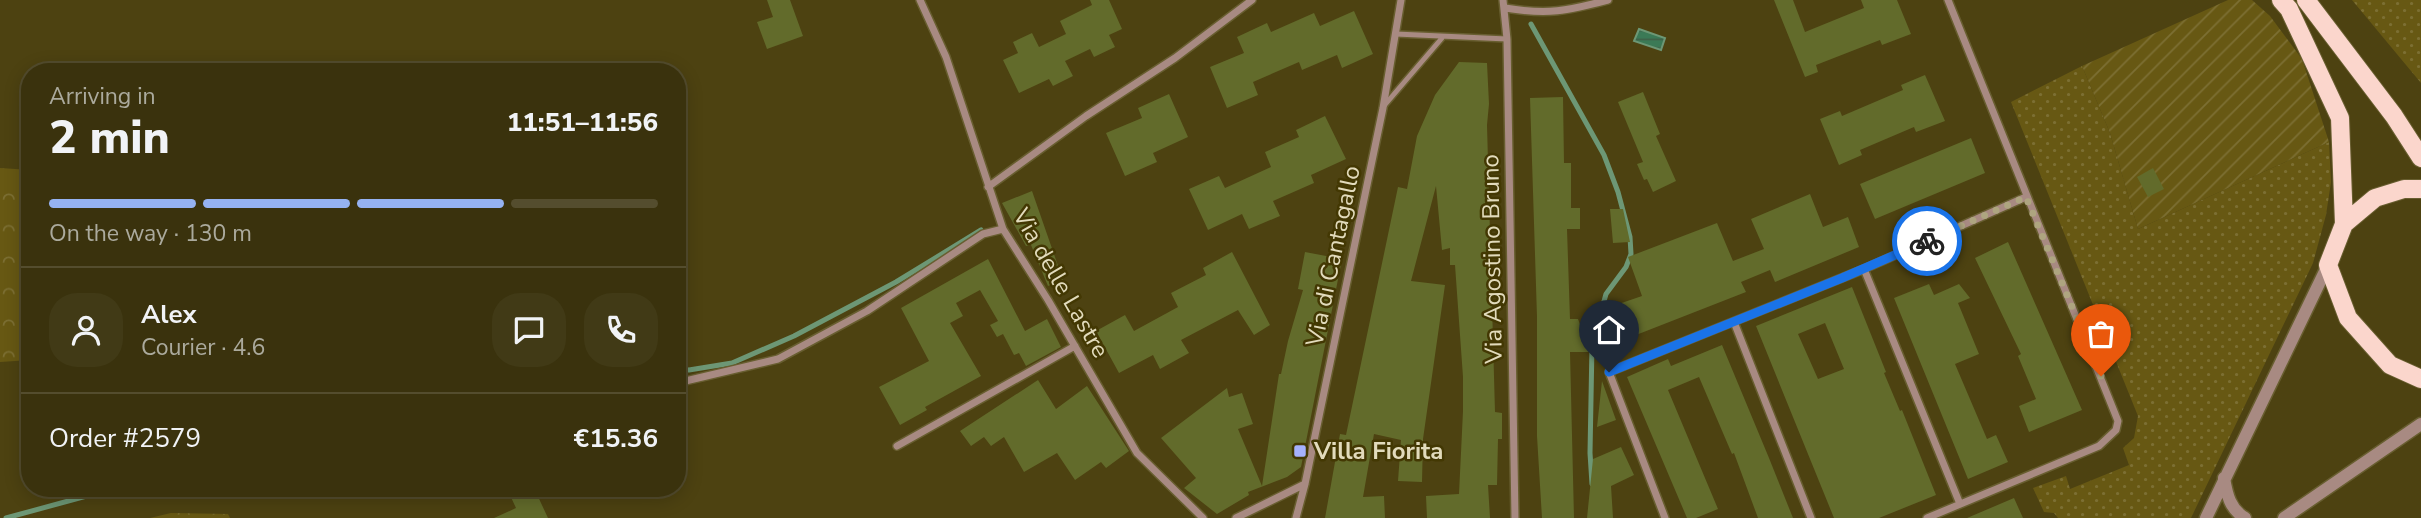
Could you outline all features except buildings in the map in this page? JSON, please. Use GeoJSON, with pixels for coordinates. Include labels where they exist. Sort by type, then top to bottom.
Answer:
{"type":"FeatureCollection","features":[{"type":"Feature","properties":{"kind":"main road"},"geometry":{"type":"LineString","coordinates":[[2281,0],[2288,9],[2340,118],[2344,224],[2328,265],[2348,318],[2390,365],[2421,379]]}},
{"type":"Feature","properties":{"kind":"main road"},"geometry":{"type":"LineString","coordinates":[[2306,0],[2394,116],[2421,158]]}},
{"type":"Feature","properties":{"kind":"main road"},"geometry":{"type":"LineString","coordinates":[[2344,224],[2375,198],[2404,188],[2421,189]]}},
{"type":"Feature","properties":{"kind":"street","name":"Via delle Lastre"},"geometry":{"type":"LineString","coordinates":[[920,0],[946,57],[1003,229],[1137,453],[1203,518]]}},
{"type":"Feature","properties":{"kind":"street"},"geometry":{"type":"LineString","coordinates":[[988,187],[1086,116],[1175,58],[1252,0]]}},
{"type":"Feature","properties":{"kind":"street","name":"Via di Cantagallo"},"geometry":{"type":"LineString","coordinates":[[1296,518],[1383,108],[1401,0]]}},
{"type":"Feature","properties":{"kind":"street"},"geometry":{"type":"LineString","coordinates":[[1504,4],[1533,13],[1564,12],[1608,0]]}},
{"type":"Feature","properties":{"kind":"street"},"geometry":{"type":"LineString","coordinates":[[1927,518],[2099,446],[2116,430],[2118,421],[1948,0]]}},
{"type":"Feature","properties":{"kind":"street","name":"Via Agostino Bruno"},"geometry":{"type":"LineString","coordinates":[[1504,4],[1507,39],[1515,518]]}},
{"type":"Feature","properties":{"kind":"street"},"geometry":{"type":"LineString","coordinates":[[1665,518],[1609,372],[1864,269],[2026,197]]}},
{"type":"Feature","properties":{"kind":"street"},"geometry":{"type":"LineString","coordinates":[[686,381],[778,359],[867,311],[983,234],[1003,229]]}},
{"type":"Feature","properties":{"kind":"street"},"geometry":{"type":"LineString","coordinates":[[2206,518],[2328,265]]}},
{"type":"Feature","properties":{"kind":"street"},"geometry":{"type":"LineString","coordinates":[[1864,269],[1961,504]]}},
{"type":"Feature","properties":{"kind":"street"},"geometry":{"type":"LineString","coordinates":[[1734,322],[1811,518]]}},
{"type":"Feature","properties":{"kind":"street"},"geometry":{"type":"LineString","coordinates":[[897,446],[1075,346]]}},
{"type":"Feature","properties":{"kind":"street"},"geometry":{"type":"LineString","coordinates":[[2284,518],[2421,424]]}},
{"type":"Feature","properties":{"kind":"street"},"geometry":{"type":"LineString","coordinates":[[2224,478],[2228,499],[2245,518]]}},
{"type":"Feature","properties":{"kind":"street"},"geometry":{"type":"LineString","coordinates":[[1236,518],[1305,484]]}},
{"type":"Feature","properties":{"kind":"lane"},"geometry":{"type":"LineString","coordinates":[[1396,34],[1507,39]]}},
{"type":"Feature","properties":{"kind":"lane"},"geometry":{"type":"LineString","coordinates":[[1383,108],[1442,37]]}},
{"type":"Feature","properties":{"kind":"green space"},"geometry":{"type":"Polygon","coordinates":[[[2228,0],[2252,0],[2270,16],[2302,59],[2329,142],[2138,229],[2110,133],[2082,66],[2228,0]]]}},
{"type":"Feature","properties":{"kind":"green space"},"geometry":{"type":"Polygon","coordinates":[[[2352,0],[2421,0],[2421,83],[2352,0]]]}},
{"type":"Feature","properties":{"kind":"green space"},"geometry":{"type":"Polygon","coordinates":[[[2082,66],[2110,133],[2138,229],[2329,142],[2331,182],[2326,215],[2313,263],[2191,518],[2058,518],[2054,513],[2044,512],[2033,488],[2066,476],[2070,489],[2129,465],[2123,448],[2134,438],[2138,416],[2011,102],[2082,66]]]}},
{"type":"Feature","properties":{"kind":"green space"},"geometry":{"type":"Polygon","coordinates":[[[0,168],[21,169],[21,361],[0,362],[0,168]]]}},
{"type":"Feature","properties":{"kind":"green space"},"geometry":{"type":"Polygon","coordinates":[[[171,513],[228,514],[230,518],[150,518],[171,513]]]}},
{"type":"Feature","properties":{"kind":"shaded area"},"geometry":{"type":"Polygon","coordinates":[[[1639,29],[1665,38],[1661,50],[1634,41],[1639,29]]]}},
{"type":"Feature","properties":{"kind":"waterway"},"geometry":{"type":"LineString","coordinates":[[1531,24],[1604,155],[1618,192],[1630,237],[1631,254],[1626,267],[1606,294],[1592,345],[1592,484]]}},
{"type":"Feature","properties":{"kind":"waterway"},"geometry":{"type":"LineString","coordinates":[[686,370],[732,363],[794,336],[896,282],[981,230]]}},
{"type":"Feature","properties":{"kind":"waterway"},"geometry":{"type":"LineString","coordinates":[[6,518],[83,497]]}},
{"type":"Feature","properties":{"kind":"way so far"},"geometry":{"type":"LineString","coordinates":[[1927,241],[2026,197],[2101,376]]}},
{"type":"Feature","properties":{"kind":"place","name":"Villa Fiorita"},"geometry":{"type":"Point","coordinates":[1300,451]}},
{"type":"Feature","properties":{"kind":"route"},"geometry":{"type":"LineString","coordinates":[[1609,372],[1927,241]]}}]}
